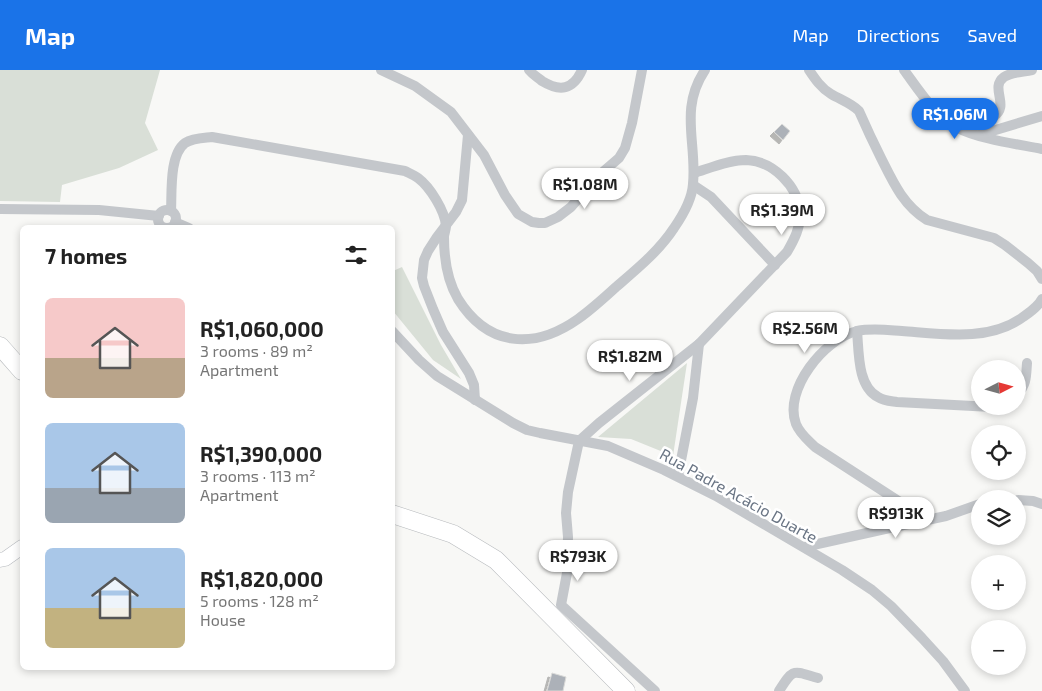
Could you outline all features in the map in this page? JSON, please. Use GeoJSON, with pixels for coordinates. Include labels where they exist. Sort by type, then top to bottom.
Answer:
{"type":"FeatureCollection","features":[{"type":"Feature","properties":{"kind":"highway"},"geometry":{"type":"LineString","coordinates":[[0,346],[20,368]]}},
{"type":"Feature","properties":{"kind":"highway"},"geometry":{"type":"LineString","coordinates":[[395,515],[453,534],[496,560],[557,611],[626,691]]}},
{"type":"Feature","properties":{"kind":"street"},"geometry":{"type":"LineString","coordinates":[[381,70],[415,86],[451,112],[484,155],[505,195],[518,214],[532,222],[539,223],[545,223],[558,217],[571,207],[597,177],[619,158],[625,148],[632,123],[642,70]]}},
{"type":"Feature","properties":{"kind":"street"},"geometry":{"type":"LineString","coordinates":[[529,70],[533,75],[557,88],[569,86],[582,70]]}},
{"type":"Feature","properties":{"kind":"street"},"geometry":{"type":"LineString","coordinates":[[172,225],[176,217],[171,211],[174,165],[180,149],[186,142],[202,138],[212,137],[405,171],[416,176],[422,182],[440,207],[446,226],[444,238],[448,275],[457,298],[466,310],[490,332],[511,339],[546,336],[578,319],[641,266],[674,229],[689,202],[693,186],[694,173],[690,113],[696,85],[705,70]]}},
{"type":"Feature","properties":{"kind":"street"},"geometry":{"type":"LineString","coordinates":[[809,70],[820,86],[830,94],[852,104],[859,111],[898,192],[910,207],[927,220],[994,238],[1028,263],[1037,271],[1042,279]]}},
{"type":"Feature","properties":{"kind":"street"},"geometry":{"type":"LineString","coordinates":[[904,70],[929,104],[955,127],[978,135],[1042,149]]}},
{"type":"Feature","properties":{"kind":"street"},"geometry":{"type":"LineString","coordinates":[[955,127],[998,114],[1001,107],[998,91],[999,84],[1003,78],[1011,74],[1032,70]]}},
{"type":"Feature","properties":{"kind":"street"},"geometry":{"type":"LineString","coordinates":[[978,135],[1042,116]]}},
{"type":"Feature","properties":{"kind":"street"},"geometry":{"type":"LineString","coordinates":[[468,135],[462,200],[456,212],[428,251],[424,260],[422,278],[432,309],[443,332],[470,373],[474,385],[475,400]]}},
{"type":"Feature","properties":{"kind":"street"},"geometry":{"type":"LineString","coordinates":[[655,691],[557,611],[567,573],[568,537],[566,513],[568,492],[579,440],[699,344],[787,252],[797,232],[800,214],[794,193],[782,177],[768,166],[748,160],[726,163],[694,173]]}},
{"type":"Feature","properties":{"kind":"street"},"geometry":{"type":"LineString","coordinates":[[693,186],[711,197],[775,265]]}},
{"type":"Feature","properties":{"kind":"street"},"geometry":{"type":"LineString","coordinates":[[0,209],[99,210],[159,216]]}},
{"type":"Feature","properties":{"kind":"street"},"geometry":{"type":"LineString","coordinates":[[160,225],[159,216],[164,211],[171,211]]}},
{"type":"Feature","properties":{"kind":"street"},"geometry":{"type":"LineString","coordinates":[[920,521],[903,504],[815,447],[805,438],[795,423],[794,399],[798,388],[812,364],[833,343],[847,334],[857,331],[883,329],[949,334],[986,333],[1008,327],[1033,310],[1042,299]]}},
{"type":"Feature","properties":{"kind":"street"},"geometry":{"type":"LineString","coordinates":[[857,331],[864,383],[875,396],[897,402],[971,407]]}},
{"type":"Feature","properties":{"kind":"street","name":"Rua Padre Acácio Duarte"},"geometry":{"type":"LineString","coordinates":[[395,334],[437,376],[513,423],[527,430],[608,446],[678,476],[716,496],[842,570],[865,585],[890,606],[943,661],[966,691]]}},
{"type":"Feature","properties":{"kind":"street"},"geometry":{"type":"LineString","coordinates":[[678,476],[692,398],[699,344]]}},
{"type":"Feature","properties":{"kind":"street"},"geometry":{"type":"LineString","coordinates":[[0,361],[20,369]]}},
{"type":"Feature","properties":{"kind":"street"},"geometry":{"type":"LineString","coordinates":[[1026,378],[1027,363]]}},
{"type":"Feature","properties":{"kind":"street"},"geometry":{"type":"LineString","coordinates":[[1026,501],[1042,504]]}},
{"type":"Feature","properties":{"kind":"street"},"geometry":{"type":"LineString","coordinates":[[804,547],[946,516],[971,507]]}},
{"type":"Feature","properties":{"kind":"street"},"geometry":{"type":"LineString","coordinates":[[0,560],[20,548]]}},
{"type":"Feature","properties":{"kind":"street"},"geometry":{"type":"LineString","coordinates":[[779,691],[789,675],[793,673],[798,672],[818,678]]}},
{"type":"Feature","properties":{"kind":"shaded area"},"geometry":{"type":"Polygon","coordinates":[[[0,70],[160,70],[145,123],[158,150],[119,168],[62,185],[60,202],[0,201],[0,70]]]}},
{"type":"Feature","properties":{"kind":"shaded area"},"geometry":{"type":"Polygon","coordinates":[[[402,267],[441,345],[461,379],[433,360],[395,313],[395,270],[402,267]]]}},
{"type":"Feature","properties":{"kind":"shaded area"},"geometry":{"type":"Polygon","coordinates":[[[687,363],[673,456],[631,439],[598,437],[687,363]]]}},
{"type":"Feature","properties":{"kind":"building"},"geometry":{"type":"Polygon","coordinates":[[[782,124],[790,131],[783,140],[774,132],[782,124]]]}},
{"type":"Feature","properties":{"kind":"building"},"geometry":{"type":"Polygon","coordinates":[[[552,673],[566,677],[563,691],[547,691],[552,673]]]}}]}
